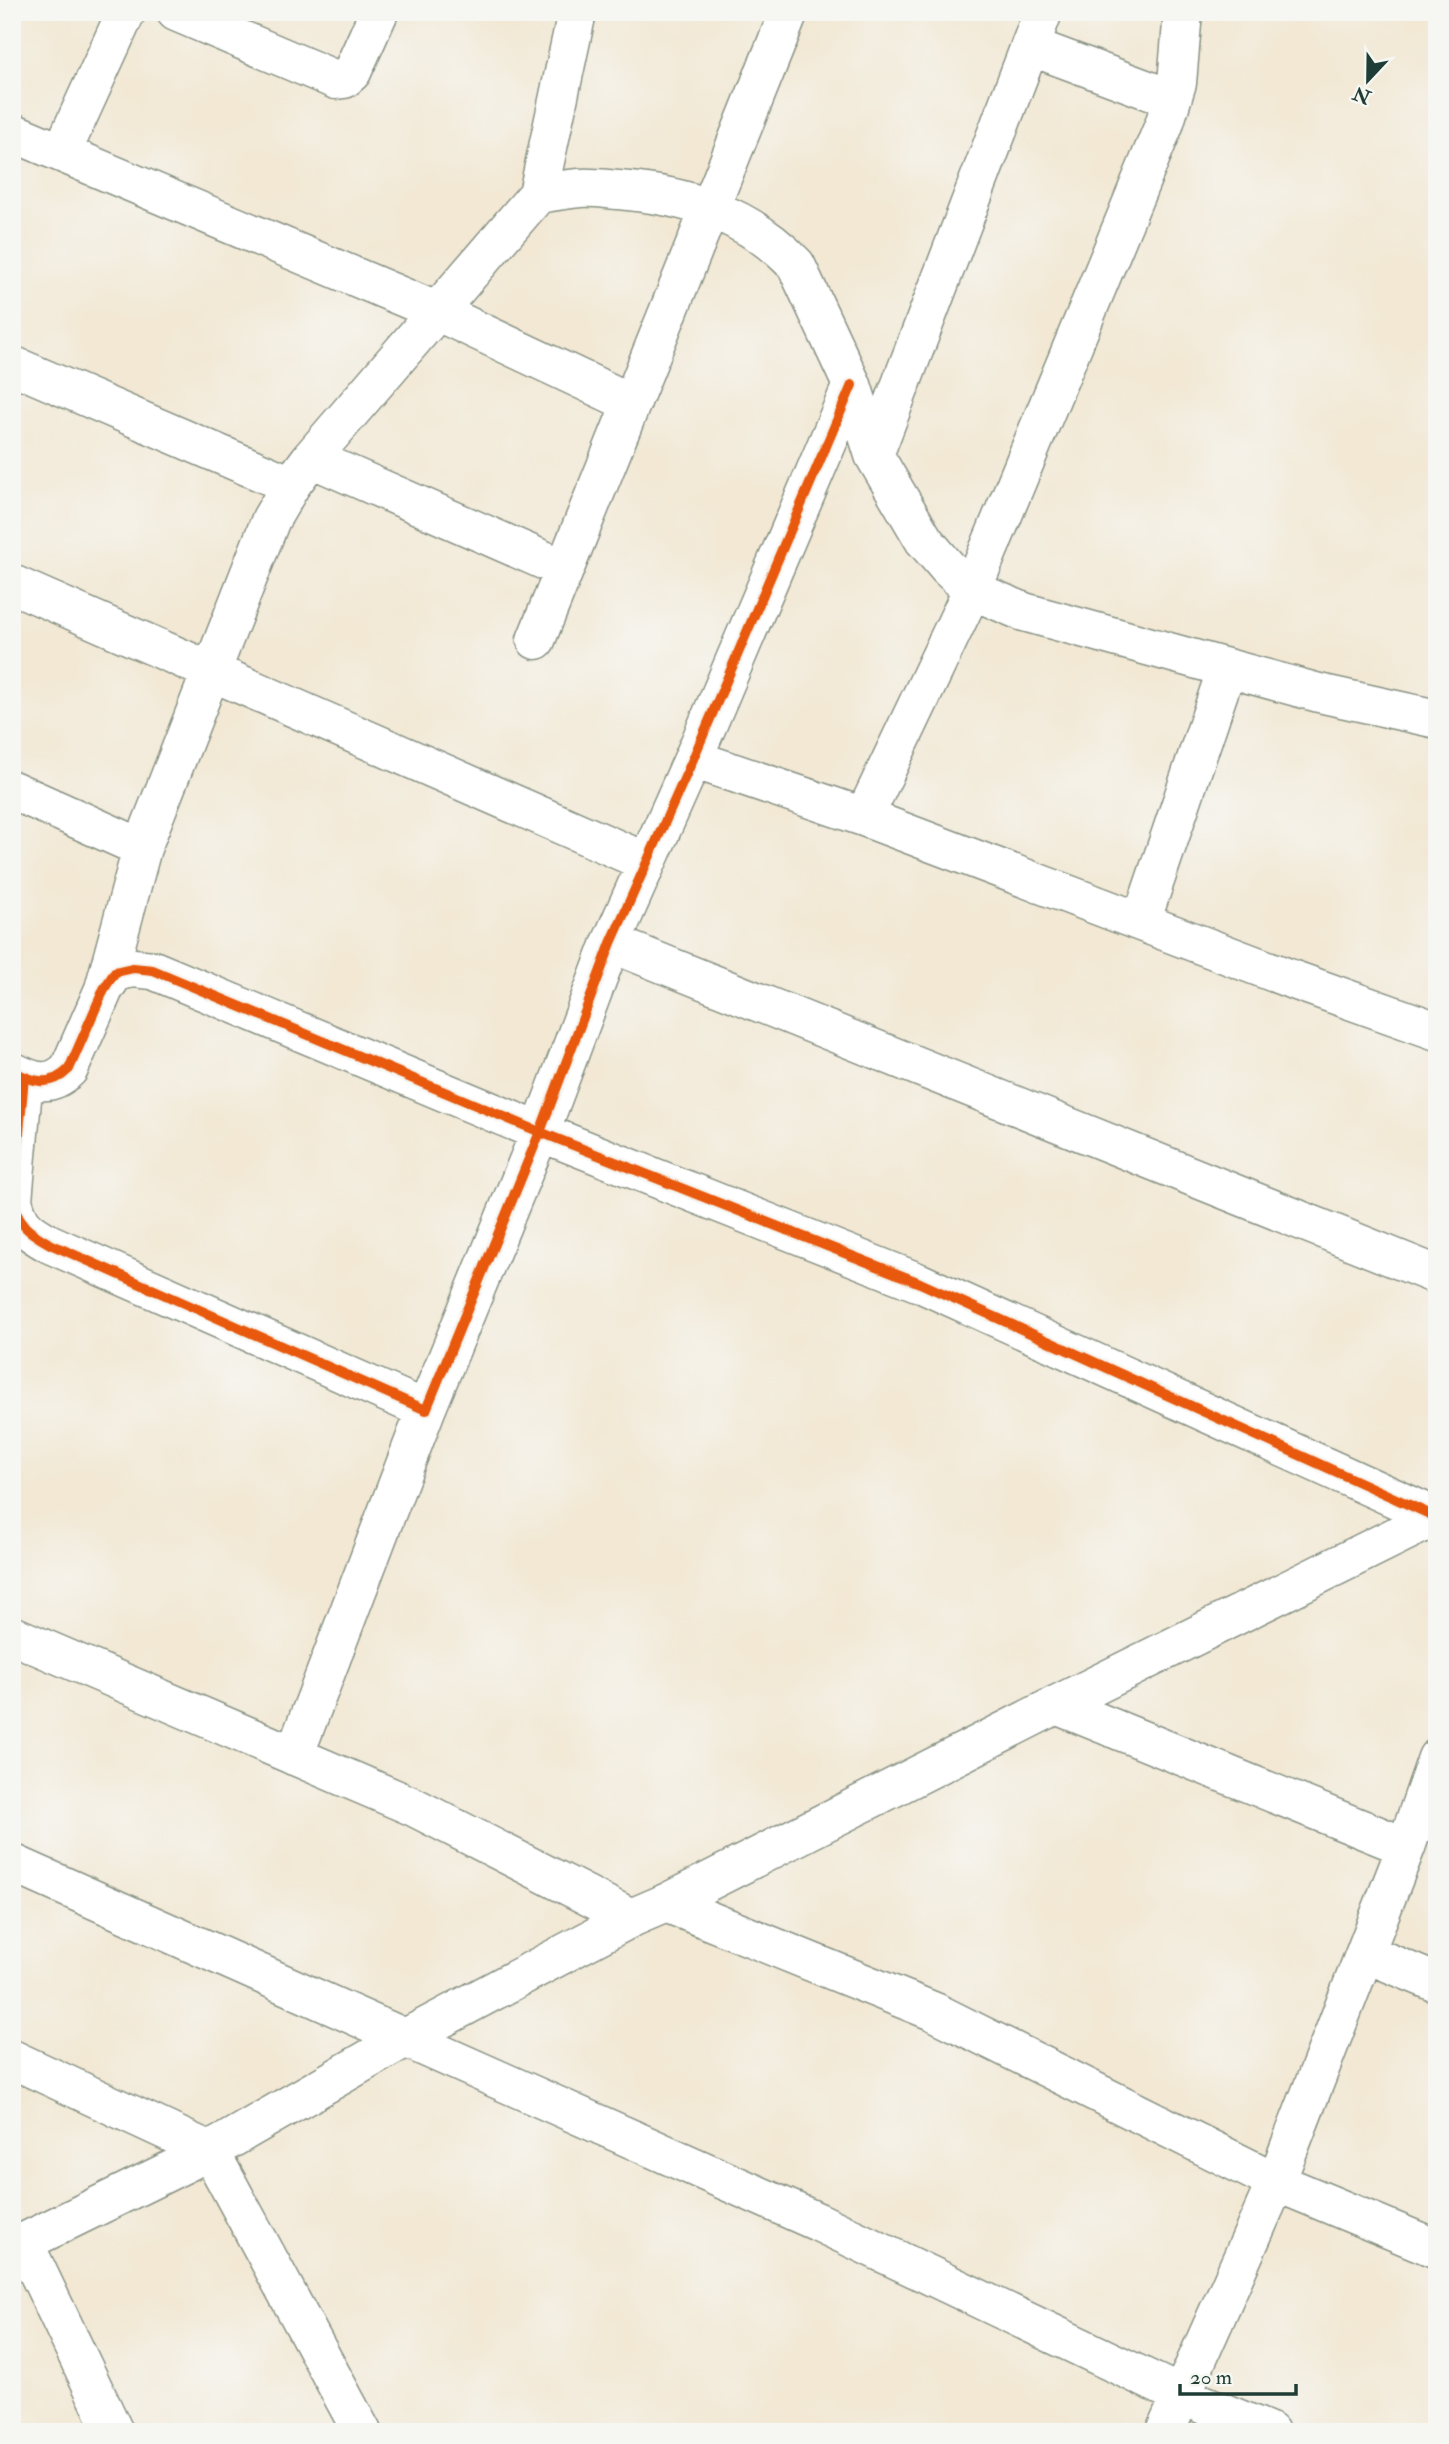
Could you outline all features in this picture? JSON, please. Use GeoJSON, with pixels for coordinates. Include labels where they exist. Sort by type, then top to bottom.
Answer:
{"type":"FeatureCollection","features":[{"type":"Feature","properties":{"kind":"street"},"geometry":{"type":"LineString","coordinates":[[62,152],[126,12]]}},
{"type":"Feature","properties":{"kind":"street"},"geometry":{"type":"LineString","coordinates":[[176,12],[336,80],[344,79],[352,72],[379,12]]}},
{"type":"Feature","properties":{"kind":"street"},"geometry":{"type":"LineString","coordinates":[[426,1410],[29,1233],[17,1219],[13,1200],[18,1074],[43,1082],[59,1079],[69,1069],[104,989],[142,848],[209,671],[271,519],[301,472],[538,194],[577,12]]}},
{"type":"Feature","properties":{"kind":"street"},"geometry":{"type":"LineString","coordinates":[[536,639],[789,12]]}},
{"type":"Feature","properties":{"kind":"street"},"geometry":{"type":"LineString","coordinates":[[864,817],[972,590],[1164,125],[1177,83],[1183,12]]}},
{"type":"Feature","properties":{"kind":"street"},"geometry":{"type":"LineString","coordinates":[[874,455],[1037,29],[1172,99]]}},
{"type":"Feature","properties":{"kind":"street"},"geometry":{"type":"LineString","coordinates":[[12,132],[436,311],[631,403]]}},
{"type":"Feature","properties":{"kind":"street"},"geometry":{"type":"LineString","coordinates":[[538,194],[583,188],[634,191],[711,207],[764,236],[796,265],[852,385],[874,455],[924,540],[972,590],[1024,612],[1319,693],[1437,719]]}},
{"type":"Feature","properties":{"kind":"street"},"geometry":{"type":"LineString","coordinates":[[12,365],[564,569]]}},
{"type":"Feature","properties":{"kind":"street"},"geometry":{"type":"LineString","coordinates":[[294,1755],[426,1410],[540,1132],[611,943],[693,759],[852,385]]}},
{"type":"Feature","properties":{"kind":"street"},"geometry":{"type":"LineString","coordinates":[[12,584],[646,862]]}},
{"type":"Feature","properties":{"kind":"street"},"geometry":{"type":"LineString","coordinates":[[1142,922],[1227,668]]}},
{"type":"Feature","properties":{"kind":"street"},"geometry":{"type":"LineString","coordinates":[[693,759],[864,817],[1437,1031]]}},
{"type":"Feature","properties":{"kind":"street"},"geometry":{"type":"LineString","coordinates":[[12,790],[142,848]]}},
{"type":"Feature","properties":{"kind":"street"},"geometry":{"type":"LineString","coordinates":[[611,943],[1437,1275]]}},
{"type":"Feature","properties":{"kind":"street"},"geometry":{"type":"LineString","coordinates":[[104,989],[115,972],[133,968],[153,970],[540,1132],[920,1283],[1436,1516]]}},
{"type":"Feature","properties":{"kind":"street"},"geometry":{"type":"LineString","coordinates":[[114,2432],[18,2245],[209,2151],[407,2038],[631,1918],[666,1903],[1436,1516]]}},
{"type":"Feature","properties":{"kind":"street"},"geometry":{"type":"LineString","coordinates":[[12,1635],[414,1807],[631,1918]]}},
{"type":"Feature","properties":{"kind":"street"},"geometry":{"type":"LineString","coordinates":[[1056,1705],[1406,1847]]}},
{"type":"Feature","properties":{"kind":"street"},"geometry":{"type":"LineString","coordinates":[[1165,2432],[1276,2182],[1406,1847],[1437,1758]]}},
{"type":"Feature","properties":{"kind":"street"},"geometry":{"type":"LineString","coordinates":[[12,1863],[818,2222],[1181,2395],[1270,2432]]}},
{"type":"Feature","properties":{"kind":"street"},"geometry":{"type":"LineString","coordinates":[[666,1903],[935,2012],[1276,2182],[1437,2249]]}},
{"type":"Feature","properties":{"kind":"street"},"geometry":{"type":"LineString","coordinates":[[1365,1953],[1437,1983]]}},
{"type":"Feature","properties":{"kind":"street"},"geometry":{"type":"LineString","coordinates":[[12,2059],[209,2151],[362,2432]]}},
{"type":"Feature","properties":{"kind":"cycle path"},"geometry":{"type":"LineString","coordinates":[[24,1077],[13,1200],[21,1222],[30,1231],[50,1244],[426,1410],[540,1132],[611,943],[693,759],[852,385]]}},
{"type":"Feature","properties":{"kind":"cycle path"},"geometry":{"type":"LineString","coordinates":[[12,1071],[42,1081],[62,1075],[69,1069],[104,989],[115,972],[133,968],[153,970],[540,1132],[920,1283],[1436,1517]]}}]}
